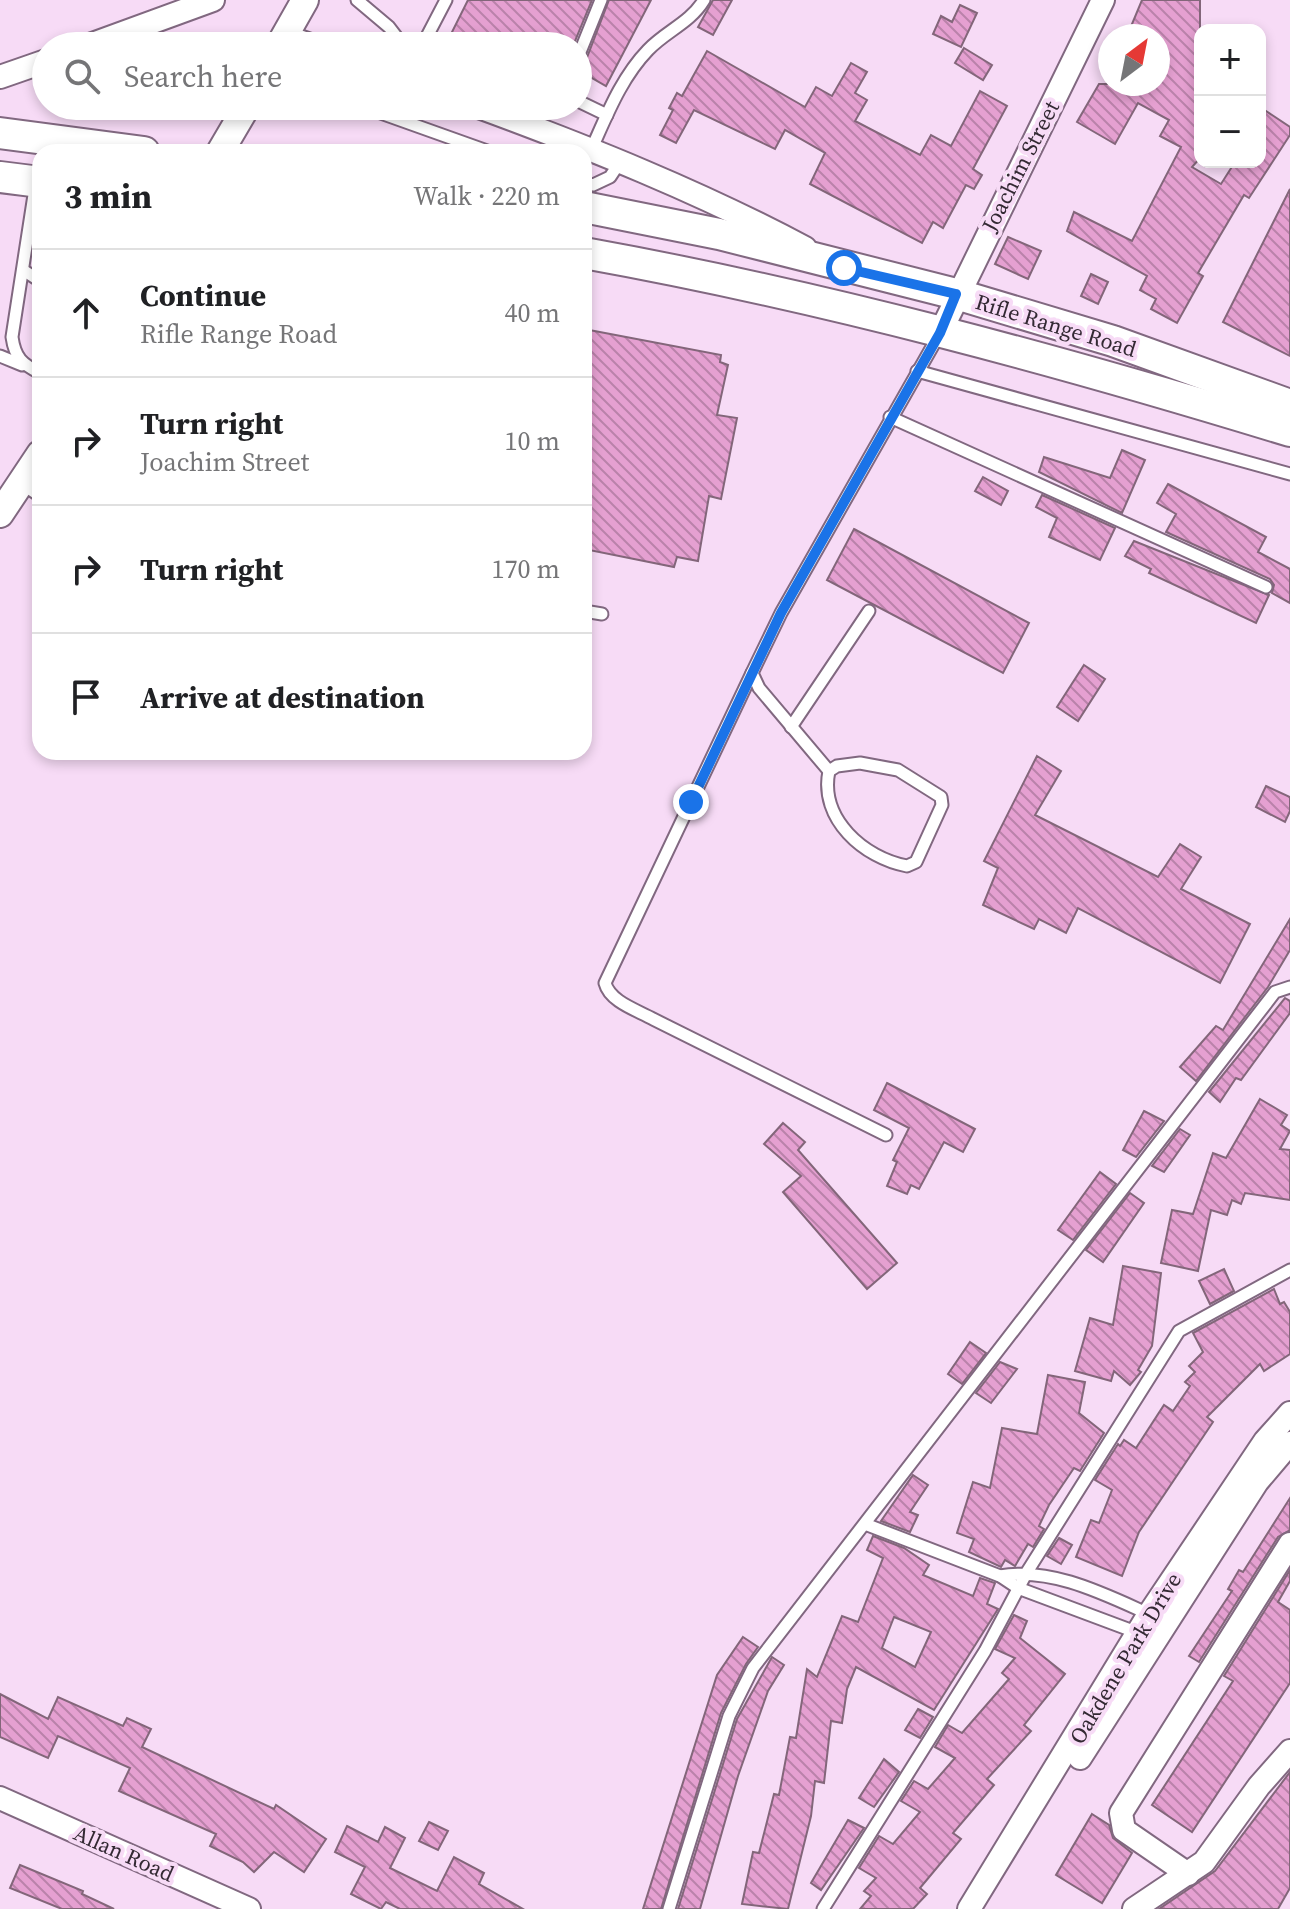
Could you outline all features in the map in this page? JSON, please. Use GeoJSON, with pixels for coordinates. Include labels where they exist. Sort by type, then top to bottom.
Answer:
{"type":"FeatureCollection","features":[{"type":"Feature","properties":{"kind":"main road"},"geometry":{"type":"LineString","coordinates":[[0,133],[83,144]]}},
{"type":"Feature","properties":{"kind":"main road"},"geometry":{"type":"LineString","coordinates":[[0,177],[32,181]]}},
{"type":"Feature","properties":{"kind":"main road","name":"Rifle Range Road"},"geometry":{"type":"LineString","coordinates":[[592,209],[719,234],[956,294],[1113,341],[1290,405]]}},
{"type":"Feature","properties":{"kind":"main road","name":"Rifle Range Road"},"geometry":{"type":"LineString","coordinates":[[592,255],[808,298],[1114,378],[1290,431]]}},
{"type":"Feature","properties":{"kind":"street"},"geometry":{"type":"LineString","coordinates":[[125,32],[213,0]]}},
{"type":"Feature","properties":{"kind":"street"},"geometry":{"type":"LineString","coordinates":[[287,32],[305,0]]}},
{"type":"Feature","properties":{"kind":"street","name":"Joachim Street"},"geometry":{"type":"LineString","coordinates":[[940,333],[956,294],[1103,0]]}},
{"type":"Feature","properties":{"kind":"street"},"geometry":{"type":"LineString","coordinates":[[0,77],[32,66]]}},
{"type":"Feature","properties":{"kind":"street"},"geometry":{"type":"LineString","coordinates":[[225,144],[239,120]]}},
{"type":"Feature","properties":{"kind":"street"},"geometry":{"type":"LineString","coordinates":[[513,120],[575,144]]}},
{"type":"Feature","properties":{"kind":"street"},"geometry":{"type":"LineString","coordinates":[[592,150],[757,222],[844,268]]}},
{"type":"Feature","properties":{"kind":"street"},"geometry":{"type":"LineString","coordinates":[[15,495],[32,467]]}},
{"type":"Feature","properties":{"kind":"street","name":"Oakdene Park Drive"},"geometry":{"type":"LineString","coordinates":[[983,1909],[1265,1441],[1290,1413]]}},
{"type":"Feature","properties":{"kind":"street","name":"Oakdene Park Drive"},"geometry":{"type":"LineString","coordinates":[[969,1909],[1065,1757],[1153,1627],[1257,1482],[1290,1443]]}},
{"type":"Feature","properties":{"kind":"street"},"geometry":{"type":"LineString","coordinates":[[1188,1874],[1124,1830],[1121,1813],[1290,1544]]}},
{"type":"Feature","properties":{"kind":"street"},"geometry":{"type":"LineString","coordinates":[[1134,1909],[1204,1862],[1259,1786],[1290,1751]]}},
{"type":"Feature","properties":{"kind":"street","name":"Allan Road"},"geometry":{"type":"LineString","coordinates":[[0,1798],[249,1909]]}},
{"type":"Feature","properties":{"kind":"lane"},"geometry":{"type":"LineString","coordinates":[[429,32],[446,0]]}},
{"type":"Feature","properties":{"kind":"lane"},"geometry":{"type":"LineString","coordinates":[[588,32],[601,0]]}},
{"type":"Feature","properties":{"kind":"lane"},"geometry":{"type":"LineString","coordinates":[[592,148],[638,62],[663,36],[695,14],[704,0]]}},
{"type":"Feature","properties":{"kind":"lane"},"geometry":{"type":"LineString","coordinates":[[358,1],[393,32]]}},
{"type":"Feature","properties":{"kind":"lane"},"geometry":{"type":"LineString","coordinates":[[592,108],[607,115]]}},
{"type":"Feature","properties":{"kind":"lane"},"geometry":{"type":"LineString","coordinates":[[400,120],[468,144]]}},
{"type":"Feature","properties":{"kind":"lane"},"geometry":{"type":"LineString","coordinates":[[592,185],[610,177],[620,162]]}},
{"type":"Feature","properties":{"kind":"lane"},"geometry":{"type":"LineString","coordinates":[[24,366],[14,355],[12,337],[32,217]]}},
{"type":"Feature","properties":{"kind":"lane"},"geometry":{"type":"LineString","coordinates":[[23,270],[32,276]]}},
{"type":"Feature","properties":{"kind":"lane"},"geometry":{"type":"LineString","coordinates":[[886,1135],[653,1019],[617,999],[606,989],[605,983],[781,613],[940,333]]}},
{"type":"Feature","properties":{"kind":"lane"},"geometry":{"type":"LineString","coordinates":[[0,356],[32,370]]}},
{"type":"Feature","properties":{"kind":"lane"},"geometry":{"type":"LineString","coordinates":[[917,371],[1290,474]]}},
{"type":"Feature","properties":{"kind":"lane"},"geometry":{"type":"LineString","coordinates":[[890,417],[1266,587]]}},
{"type":"Feature","properties":{"kind":"lane"},"geometry":{"type":"LineString","coordinates":[[791,727],[869,611]]}},
{"type":"Feature","properties":{"kind":"lane"},"geometry":{"type":"LineString","coordinates":[[592,612],[602,614]]}},
{"type":"Feature","properties":{"kind":"lane"},"geometry":{"type":"LineString","coordinates":[[752,673],[759,688],[829,771],[829,798],[840,825],[872,854],[907,866],[916,862],[942,805],[941,797],[898,770],[878,765],[860,763],[837,766],[829,771]]}},
{"type":"Feature","properties":{"kind":"lane"},"geometry":{"type":"LineString","coordinates":[[669,1909],[729,1716],[744,1682],[1275,992],[1290,987]]}},
{"type":"Feature","properties":{"kind":"lane"},"geometry":{"type":"LineString","coordinates":[[823,1909],[985,1651],[1027,1572],[1179,1331],[1290,1270]]}},
{"type":"Feature","properties":{"kind":"lane"},"geometry":{"type":"LineString","coordinates":[[865,1524],[1000,1576],[1018,1588],[1153,1627]]}},
{"type":"Feature","properties":{"kind":"lane"},"geometry":{"type":"LineString","coordinates":[[1000,1576],[1027,1572],[1070,1582],[1153,1627]]}},
{"type":"Feature","properties":{"kind":"building"},"geometry":{"type":"Polygon","coordinates":[[[468,0],[592,0],[579,32],[452,32],[468,0]]]}},
{"type":"Feature","properties":{"kind":"building"},"geometry":{"type":"Polygon","coordinates":[[[609,0],[651,0],[606,86],[592,78],[592,44],[609,0]]]}},
{"type":"Feature","properties":{"kind":"building"},"geometry":{"type":"Polygon","coordinates":[[[713,0],[732,0],[713,35],[698,27],[713,0]]]}},
{"type":"Feature","properties":{"kind":"building"},"geometry":{"type":"Polygon","coordinates":[[[1142,0],[1200,0],[1200,24],[1194,24],[1192,167],[1221,184],[1231,168],[1266,168],[1266,111],[1290,127],[1290,135],[1249,198],[1244,195],[1198,273],[1203,276],[1177,323],[1151,309],[1156,299],[1140,290],[1147,276],[1067,231],[1074,212],[1132,241],[1181,147],[1160,136],[1169,120],[1138,103],[1115,144],[1077,122],[1098,86],[1098,96],[1170,96],[1170,24],[1132,24],[1142,0]]]}},
{"type":"Feature","properties":{"kind":"building"},"geometry":{"type":"Polygon","coordinates":[[[960,5],[977,13],[961,47],[933,34],[941,16],[952,22],[960,5]]]}},
{"type":"Feature","properties":{"kind":"building"},"geometry":{"type":"Polygon","coordinates":[[[964,48],[992,65],[983,80],[955,63],[964,48]]]}},
{"type":"Feature","properties":{"kind":"building"},"geometry":{"type":"Polygon","coordinates":[[[707,51],[805,107],[816,87],[832,96],[851,63],[867,72],[855,93],[867,100],[855,121],[920,155],[931,135],[951,146],[980,91],[1007,106],[973,169],[982,175],[974,189],[966,185],[943,228],[933,222],[922,243],[810,184],[825,153],[785,130],[775,149],[694,110],[676,143],[660,135],[673,110],[669,108],[677,93],[682,96],[707,51]]]}},
{"type":"Feature","properties":{"kind":"building"},"geometry":{"type":"Polygon","coordinates":[[[1290,189],[1290,356],[1223,322],[1290,189]]]}},
{"type":"Feature","properties":{"kind":"building"},"geometry":{"type":"Polygon","coordinates":[[[1008,237],[1041,251],[1028,279],[995,264],[1008,237]]]}},
{"type":"Feature","properties":{"kind":"building"},"geometry":{"type":"Polygon","coordinates":[[[1091,274],[1108,282],[1098,304],[1081,296],[1091,274]]]}},
{"type":"Feature","properties":{"kind":"building"},"geometry":{"type":"Polygon","coordinates":[[[592,331],[721,355],[720,362],[728,365],[717,415],[737,418],[721,499],[709,496],[698,561],[677,557],[674,567],[592,551],[592,331]]]}},
{"type":"Feature","properties":{"kind":"building"},"geometry":{"type":"Polygon","coordinates":[[[1122,450],[1145,460],[1122,513],[1039,472],[1044,457],[1110,478],[1122,450]]]}},
{"type":"Feature","properties":{"kind":"building"},"geometry":{"type":"Polygon","coordinates":[[[983,477],[1008,491],[1001,505],[975,491],[983,477]]]}},
{"type":"Feature","properties":{"kind":"building"},"geometry":{"type":"Polygon","coordinates":[[[1168,484],[1266,537],[1258,552],[1290,569],[1290,603],[1272,593],[1274,585],[1270,579],[1166,532],[1176,514],[1157,503],[1168,484]]]}},
{"type":"Feature","properties":{"kind":"building"},"geometry":{"type":"Polygon","coordinates":[[[1042,495],[1115,528],[1100,560],[1049,537],[1057,518],[1036,507],[1042,495]]]}},
{"type":"Feature","properties":{"kind":"building"},"geometry":{"type":"Polygon","coordinates":[[[854,529],[1029,623],[1003,673],[827,580],[854,529]]]}},
{"type":"Feature","properties":{"kind":"building"},"geometry":{"type":"Polygon","coordinates":[[[1134,541],[1269,595],[1256,623],[1149,573],[1151,569],[1125,556],[1134,541]]]}},
{"type":"Feature","properties":{"kind":"building"},"geometry":{"type":"Polygon","coordinates":[[[1084,665],[1105,679],[1078,721],[1057,707],[1084,665]]]}},
{"type":"Feature","properties":{"kind":"building"},"geometry":{"type":"Polygon","coordinates":[[[1037,756],[1061,771],[1035,815],[1158,877],[1180,844],[1201,857],[1181,889],[1250,924],[1220,983],[1078,908],[1066,933],[1039,919],[1034,929],[983,905],[998,868],[984,861],[1037,756]]]}},
{"type":"Feature","properties":{"kind":"building"},"geometry":{"type":"Polygon","coordinates":[[[1266,786],[1290,797],[1290,811],[1285,822],[1256,807],[1266,786]]]}},
{"type":"Feature","properties":{"kind":"building"},"geometry":{"type":"Polygon","coordinates":[[[1290,919],[1290,950],[1268,987],[1196,1081],[1180,1067],[1216,1026],[1223,1030],[1290,919]]]}},
{"type":"Feature","properties":{"kind":"building"},"geometry":{"type":"Polygon","coordinates":[[[1285,998],[1290,1001],[1290,1013],[1241,1080],[1236,1078],[1220,1102],[1209,1092],[1285,998]]]}},
{"type":"Feature","properties":{"kind":"building"},"geometry":{"type":"Polygon","coordinates":[[[887,1083],[975,1129],[963,1152],[944,1142],[919,1189],[911,1185],[907,1194],[887,1186],[897,1162],[893,1160],[909,1128],[874,1110],[887,1083]]]}},
{"type":"Feature","properties":{"kind":"building"},"geometry":{"type":"Polygon","coordinates":[[[1260,1099],[1287,1115],[1281,1125],[1290,1131],[1280,1149],[1290,1150],[1290,1200],[1245,1193],[1241,1204],[1232,1200],[1227,1215],[1211,1210],[1198,1271],[1161,1263],[1172,1210],[1193,1214],[1213,1153],[1226,1158],[1260,1099]]]}},
{"type":"Feature","properties":{"kind":"building"},"geometry":{"type":"Polygon","coordinates":[[[1144,1111],[1164,1121],[1136,1157],[1123,1150],[1144,1111]]]}},
{"type":"Feature","properties":{"kind":"building"},"geometry":{"type":"Polygon","coordinates":[[[783,1123],[805,1142],[798,1150],[897,1263],[867,1289],[783,1192],[801,1176],[764,1144],[783,1123]]]}},
{"type":"Feature","properties":{"kind":"building"},"geometry":{"type":"Polygon","coordinates":[[[1180,1129],[1190,1135],[1164,1172],[1152,1166],[1180,1129]]]}},
{"type":"Feature","properties":{"kind":"building"},"geometry":{"type":"Polygon","coordinates":[[[1100,1172],[1116,1184],[1073,1240],[1058,1230],[1100,1172]]]}},
{"type":"Feature","properties":{"kind":"building"},"geometry":{"type":"Polygon","coordinates":[[[1130,1193],[1144,1203],[1103,1262],[1086,1250],[1130,1193]]]}},
{"type":"Feature","properties":{"kind":"building"},"geometry":{"type":"Polygon","coordinates":[[[1123,1266],[1161,1273],[1152,1346],[1138,1370],[1141,1372],[1130,1385],[1114,1371],[1111,1381],[1075,1371],[1090,1318],[1113,1325],[1123,1266]]]}},
{"type":"Feature","properties":{"kind":"building"},"geometry":{"type":"Polygon","coordinates":[[[1224,1269],[1234,1291],[1210,1304],[1199,1281],[1224,1269]]]}},
{"type":"Feature","properties":{"kind":"building"},"geometry":{"type":"Polygon","coordinates":[[[1274,1289],[1280,1304],[1284,1302],[1290,1312],[1290,1354],[1264,1371],[1260,1364],[1207,1417],[1213,1422],[1139,1532],[1122,1576],[1076,1557],[1091,1520],[1099,1523],[1112,1490],[1095,1480],[1118,1444],[1120,1446],[1124,1440],[1136,1448],[1164,1405],[1173,1411],[1190,1386],[1185,1382],[1195,1372],[1189,1366],[1203,1352],[1193,1333],[1274,1289]]]}},
{"type":"Feature","properties":{"kind":"building"},"geometry":{"type":"Polygon","coordinates":[[[970,1342],[986,1353],[962,1384],[948,1374],[970,1342]]]}},
{"type":"Feature","properties":{"kind":"building"},"geometry":{"type":"Polygon","coordinates":[[[1000,1362],[1017,1369],[991,1403],[976,1393],[1000,1362]]]}},
{"type":"Feature","properties":{"kind":"building"},"geometry":{"type":"Polygon","coordinates":[[[1048,1375],[1085,1382],[1079,1413],[1104,1433],[1080,1471],[1074,1468],[1049,1505],[1039,1526],[1044,1529],[1033,1547],[1028,1544],[1015,1566],[1005,1560],[1001,1567],[969,1552],[974,1539],[957,1533],[973,1482],[990,1488],[1002,1428],[1037,1434],[1048,1375]]]}},
{"type":"Feature","properties":{"kind":"building"},"geometry":{"type":"Polygon","coordinates":[[[913,1475],[928,1485],[910,1512],[918,1515],[910,1532],[881,1521],[913,1475]]]}},
{"type":"Feature","properties":{"kind":"building"},"geometry":{"type":"Polygon","coordinates":[[[1290,1498],[1290,1530],[1278,1537],[1199,1662],[1189,1656],[1232,1591],[1228,1589],[1239,1570],[1243,1572],[1290,1498]]]}},
{"type":"Feature","properties":{"kind":"building"},"geometry":{"type":"Polygon","coordinates":[[[873,1536],[904,1548],[929,1565],[923,1575],[973,1596],[980,1578],[995,1583],[987,1604],[998,1609],[934,1710],[856,1667],[847,1689],[842,1723],[831,1721],[824,1783],[815,1781],[811,1816],[788,1909],[742,1904],[753,1852],[759,1853],[774,1794],[779,1795],[790,1737],[796,1738],[807,1669],[817,1677],[842,1616],[858,1622],[883,1558],[867,1550],[873,1536]],[[894,1617],[882,1648],[915,1667],[931,1632],[894,1617]]]}},
{"type":"Feature","properties":{"kind":"building"},"geometry":{"type":"Polygon","coordinates":[[[1059,1538],[1072,1545],[1061,1564],[1047,1556],[1059,1538]]]}},
{"type":"Feature","properties":{"kind":"building"},"geometry":{"type":"Polygon","coordinates":[[[1290,1570],[1290,1581],[1278,1602],[1290,1610],[1290,1683],[1192,1832],[1152,1805],[1233,1681],[1224,1676],[1290,1570]]]}},
{"type":"Feature","properties":{"kind":"building"},"geometry":{"type":"Polygon","coordinates":[[[1014,1615],[1027,1621],[1020,1638],[1065,1674],[1024,1725],[1031,1731],[987,1779],[994,1785],[953,1833],[961,1839],[920,1888],[927,1894],[913,1909],[860,1909],[871,1896],[864,1891],[876,1878],[859,1868],[879,1836],[893,1844],[920,1812],[901,1801],[914,1781],[928,1789],[955,1758],[935,1747],[948,1725],[962,1733],[1009,1679],[1002,1673],[1015,1658],[995,1649],[1014,1615]]]}},
{"type":"Feature","properties":{"kind":"building"},"geometry":{"type":"Polygon","coordinates":[[[743,1637],[758,1647],[721,1713],[661,1909],[643,1909],[717,1675],[743,1637]]]}},
{"type":"Feature","properties":{"kind":"building"},"geometry":{"type":"Polygon","coordinates":[[[772,1657],[784,1665],[768,1691],[738,1776],[700,1909],[678,1909],[737,1719],[772,1657]]]}},
{"type":"Feature","properties":{"kind":"building"},"geometry":{"type":"Polygon","coordinates":[[[0,1694],[48,1719],[58,1697],[123,1726],[127,1718],[151,1729],[142,1747],[274,1809],[276,1805],[326,1839],[304,1872],[274,1852],[254,1872],[243,1862],[210,1846],[216,1834],[119,1791],[130,1768],[58,1736],[48,1758],[0,1737],[0,1694]]]}},
{"type":"Feature","properties":{"kind":"building"},"geometry":{"type":"Polygon","coordinates":[[[918,1709],[933,1717],[920,1738],[905,1730],[918,1709]]]}},
{"type":"Feature","properties":{"kind":"building"},"geometry":{"type":"Polygon","coordinates":[[[884,1759],[899,1772],[874,1807],[859,1798],[884,1759]]]}},
{"type":"Feature","properties":{"kind":"building"},"geometry":{"type":"Polygon","coordinates":[[[1290,1772],[1290,1888],[1278,1909],[1159,1909],[1215,1871],[1290,1772]]]}},
{"type":"Feature","properties":{"kind":"building"},"geometry":{"type":"Polygon","coordinates":[[[1092,1814],[1109,1825],[1113,1838],[1132,1853],[1102,1903],[1056,1875],[1092,1814]]]}},
{"type":"Feature","properties":{"kind":"building"},"geometry":{"type":"Polygon","coordinates":[[[848,1820],[864,1828],[821,1890],[811,1883],[848,1820]]]}},
{"type":"Feature","properties":{"kind":"building"},"geometry":{"type":"Polygon","coordinates":[[[429,1822],[448,1831],[438,1850],[419,1841],[429,1822]]]}},
{"type":"Feature","properties":{"kind":"building"},"geometry":{"type":"Polygon","coordinates":[[[347,1826],[378,1842],[385,1827],[405,1838],[390,1868],[437,1891],[454,1857],[484,1873],[479,1884],[523,1909],[400,1909],[386,1902],[381,1909],[351,1894],[365,1867],[335,1852],[347,1826]]]}},
{"type":"Feature","properties":{"kind":"building"},"geometry":{"type":"Polygon","coordinates":[[[20,1865],[83,1891],[82,1894],[114,1909],[62,1909],[10,1888],[20,1865]]]}},
{"type":"Feature","properties":{"kind":"route"},"geometry":{"type":"LineString","coordinates":[[691,802],[781,613],[940,333],[956,294],[844,268]]}}]}
